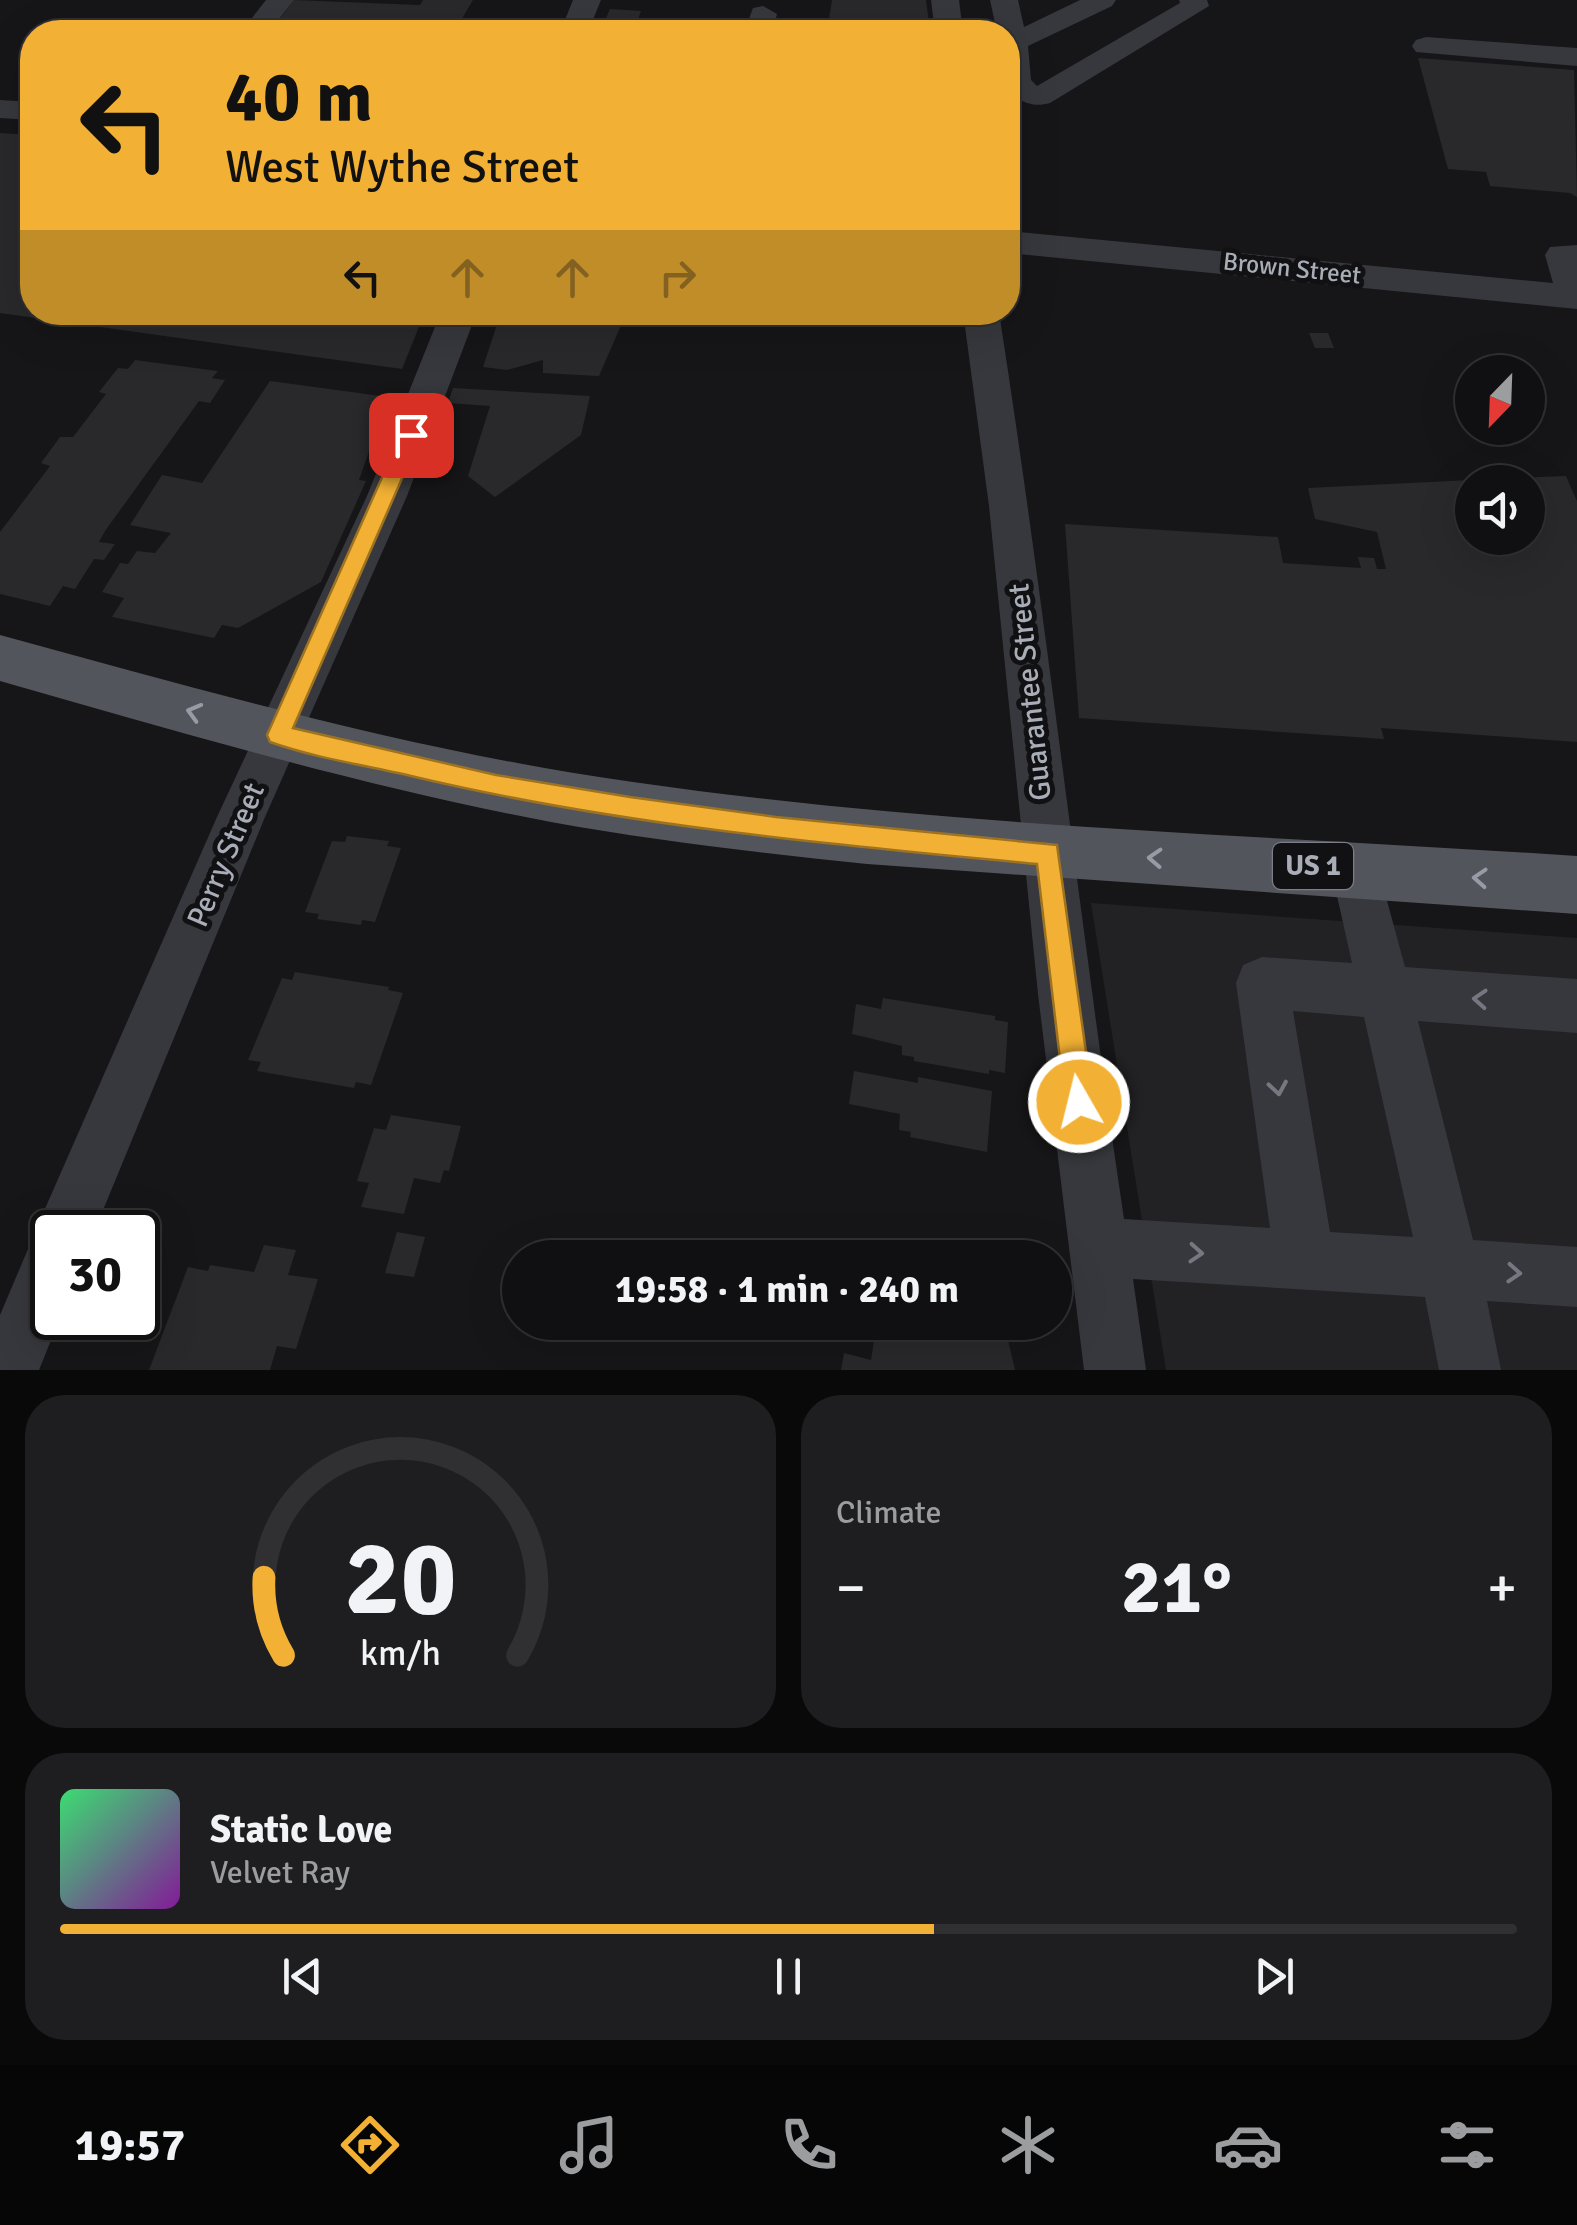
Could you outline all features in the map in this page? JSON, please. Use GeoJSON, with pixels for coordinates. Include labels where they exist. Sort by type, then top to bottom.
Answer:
{"type":"FeatureCollection","features":[{"type":"Feature","properties":{"kind":"main road","name":"US 1"},"geometry":{"type":"LineString","coordinates":[[0,658],[278,735],[478,782],[630,808],[776,828],[1048,853],[1356,868],[1577,886]]}},
{"type":"Feature","properties":{"kind":"street"},"geometry":{"type":"LineString","coordinates":[[264,20],[280,0]]}},
{"type":"Feature","properties":{"kind":"street"},"geometry":{"type":"LineString","coordinates":[[1020,41],[1102,0]]}},
{"type":"Feature","properties":{"kind":"street"},"geometry":{"type":"LineString","coordinates":[[1020,86],[1039,97],[1195,6],[1193,0]]}},
{"type":"Feature","properties":{"kind":"street"},"geometry":{"type":"LineString","coordinates":[[1426,46],[1577,57]]}},
{"type":"Feature","properties":{"kind":"street","name":"Brown Street"},"geometry":{"type":"LineString","coordinates":[[1020,243],[1576,297]]}},
{"type":"Feature","properties":{"kind":"street"},"geometry":{"type":"LineString","coordinates":[[1576,297],[1562,255],[1577,256]]}},
{"type":"Feature","properties":{"kind":"street","name":"Perry Street"},"geometry":{"type":"LineString","coordinates":[[74,1210],[278,735],[387,496],[454,325]]}},
{"type":"Feature","properties":{"kind":"street","name":"Guarantee Street"},"geometry":{"type":"LineString","coordinates":[[983,325],[1009,506],[1048,853],[1116,1370]]}},
{"type":"Feature","properties":{"kind":"street"},"geometry":{"type":"LineString","coordinates":[[1356,868],[1470,1370]]}},
{"type":"Feature","properties":{"kind":"street"},"geometry":{"type":"LineString","coordinates":[[1305,1260],[1262,983],[1577,1006]]}},
{"type":"Feature","properties":{"kind":"street"},"geometry":{"type":"LineString","coordinates":[[1099,1247],[1577,1277]]}},
{"type":"Feature","properties":{"kind":"street"},"geometry":{"type":"LineString","coordinates":[[8,1370],[30,1316]]}},
{"type":"Feature","properties":{"kind":"shaded area"},"geometry":{"type":"Polygon","coordinates":[[[1091,903],[1577,938],[1577,1370],[1166,1370],[1091,903]]]}},
{"type":"Feature","properties":{"kind":"building"},"geometry":{"type":"Polygon","coordinates":[[[294,0],[420,5],[423,0],[473,0],[461,20],[279,20],[294,0]]]}},
{"type":"Feature","properties":{"kind":"building"},"geometry":{"type":"Polygon","coordinates":[[[832,0],[926,0],[928,20],[829,20],[832,0]]]}},
{"type":"Feature","properties":{"kind":"building"},"geometry":{"type":"Polygon","coordinates":[[[610,9],[641,11],[638,20],[605,20],[610,9]]]}},
{"type":"Feature","properties":{"kind":"building"},"geometry":{"type":"Polygon","coordinates":[[[1418,58],[1574,70],[1577,197],[1570,193],[1490,186],[1486,172],[1448,169],[1418,58]]]}},
{"type":"Feature","properties":{"kind":"building"},"geometry":{"type":"Polygon","coordinates":[[[0,133],[20,134],[20,316],[0,313],[0,133]]]}},
{"type":"Feature","properties":{"kind":"building"},"geometry":{"type":"Polygon","coordinates":[[[86,325],[420,325],[402,369],[86,325]]]}},
{"type":"Feature","properties":{"kind":"building"},"geometry":{"type":"Polygon","coordinates":[[[497,325],[621,325],[599,376],[543,373],[543,360],[507,370],[483,367],[497,325]]]}},
{"type":"Feature","properties":{"kind":"building"},"geometry":{"type":"Polygon","coordinates":[[[1309,333],[1328,333],[1334,348],[1315,348],[1309,333]]]}},
{"type":"Feature","properties":{"kind":"building"},"geometry":{"type":"Polygon","coordinates":[[[135,360],[218,371],[212,378],[225,380],[210,403],[199,401],[105,531],[99,542],[115,544],[104,560],[94,559],[75,589],[63,586],[50,606],[0,594],[0,532],[50,466],[41,463],[60,437],[73,437],[106,394],[99,392],[118,368],[128,369],[135,360]]]}},
{"type":"Feature","properties":{"kind":"building"},"geometry":{"type":"Polygon","coordinates":[[[270,381],[388,397],[359,480],[366,481],[321,582],[238,628],[222,625],[214,638],[112,617],[124,598],[102,592],[120,563],[128,564],[137,551],[155,553],[171,533],[130,525],[162,475],[202,483],[270,381]]]}},
{"type":"Feature","properties":{"kind":"building"},"geometry":{"type":"Polygon","coordinates":[[[453,388],[590,396],[581,435],[495,497],[468,476],[490,406],[448,403],[453,388]]]}},
{"type":"Feature","properties":{"kind":"building"},"geometry":{"type":"Polygon","coordinates":[[[1566,476],[1577,501],[1577,742],[1381,728],[1384,739],[1079,718],[1065,524],[1278,537],[1283,563],[1361,568],[1358,557],[1374,558],[1377,569],[1386,569],[1377,532],[1315,519],[1308,488],[1455,481],[1455,555],[1545,555],[1545,477],[1566,476]]]}},
{"type":"Feature","properties":{"kind":"building"},"geometry":{"type":"Polygon","coordinates":[[[347,836],[389,841],[387,846],[401,848],[375,922],[362,920],[361,925],[317,919],[319,914],[305,912],[332,841],[345,842],[347,836]]]}},
{"type":"Feature","properties":{"kind":"building"},"geometry":{"type":"Polygon","coordinates":[[[295,972],[389,987],[388,990],[403,993],[371,1085],[356,1082],[354,1088],[257,1071],[261,1062],[248,1060],[282,978],[292,980],[295,972]]]}},
{"type":"Feature","properties":{"kind":"building"},"geometry":{"type":"Polygon","coordinates":[[[883,998],[995,1016],[995,1020],[1008,1022],[1005,1073],[989,1070],[989,1074],[914,1061],[914,1057],[902,1055],[902,1046],[852,1034],[856,1004],[881,1009],[883,998]]]}},
{"type":"Feature","properties":{"kind":"building"},"geometry":{"type":"Polygon","coordinates":[[[854,1071],[918,1083],[918,1077],[992,1091],[987,1152],[910,1137],[911,1132],[899,1130],[900,1114],[849,1104],[854,1071]]]}},
{"type":"Feature","properties":{"kind":"building"},"geometry":{"type":"Polygon","coordinates":[[[391,1115],[461,1126],[449,1171],[444,1170],[440,1183],[414,1178],[404,1214],[361,1207],[369,1183],[357,1181],[374,1128],[386,1130],[391,1115]]]}},
{"type":"Feature","properties":{"kind":"building"},"geometry":{"type":"Polygon","coordinates":[[[397,1232],[425,1237],[414,1277],[385,1273],[397,1232]]]}},
{"type":"Feature","properties":{"kind":"building"},"geometry":{"type":"Polygon","coordinates":[[[264,1245],[296,1250],[288,1275],[318,1279],[296,1349],[277,1346],[270,1370],[149,1370],[188,1267],[208,1271],[210,1265],[254,1272],[264,1245]]]}},
{"type":"Feature","properties":{"kind":"building"},"geometry":{"type":"Polygon","coordinates":[[[874,1340],[1008,1340],[1015,1370],[841,1370],[844,1353],[871,1360],[874,1340]]]}},
{"type":"Feature","properties":{"kind":"route"},"geometry":{"type":"LineString","coordinates":[[411,435],[278,735],[496,786],[630,808],[776,828],[1048,853],[1079,1102]]}}]}
